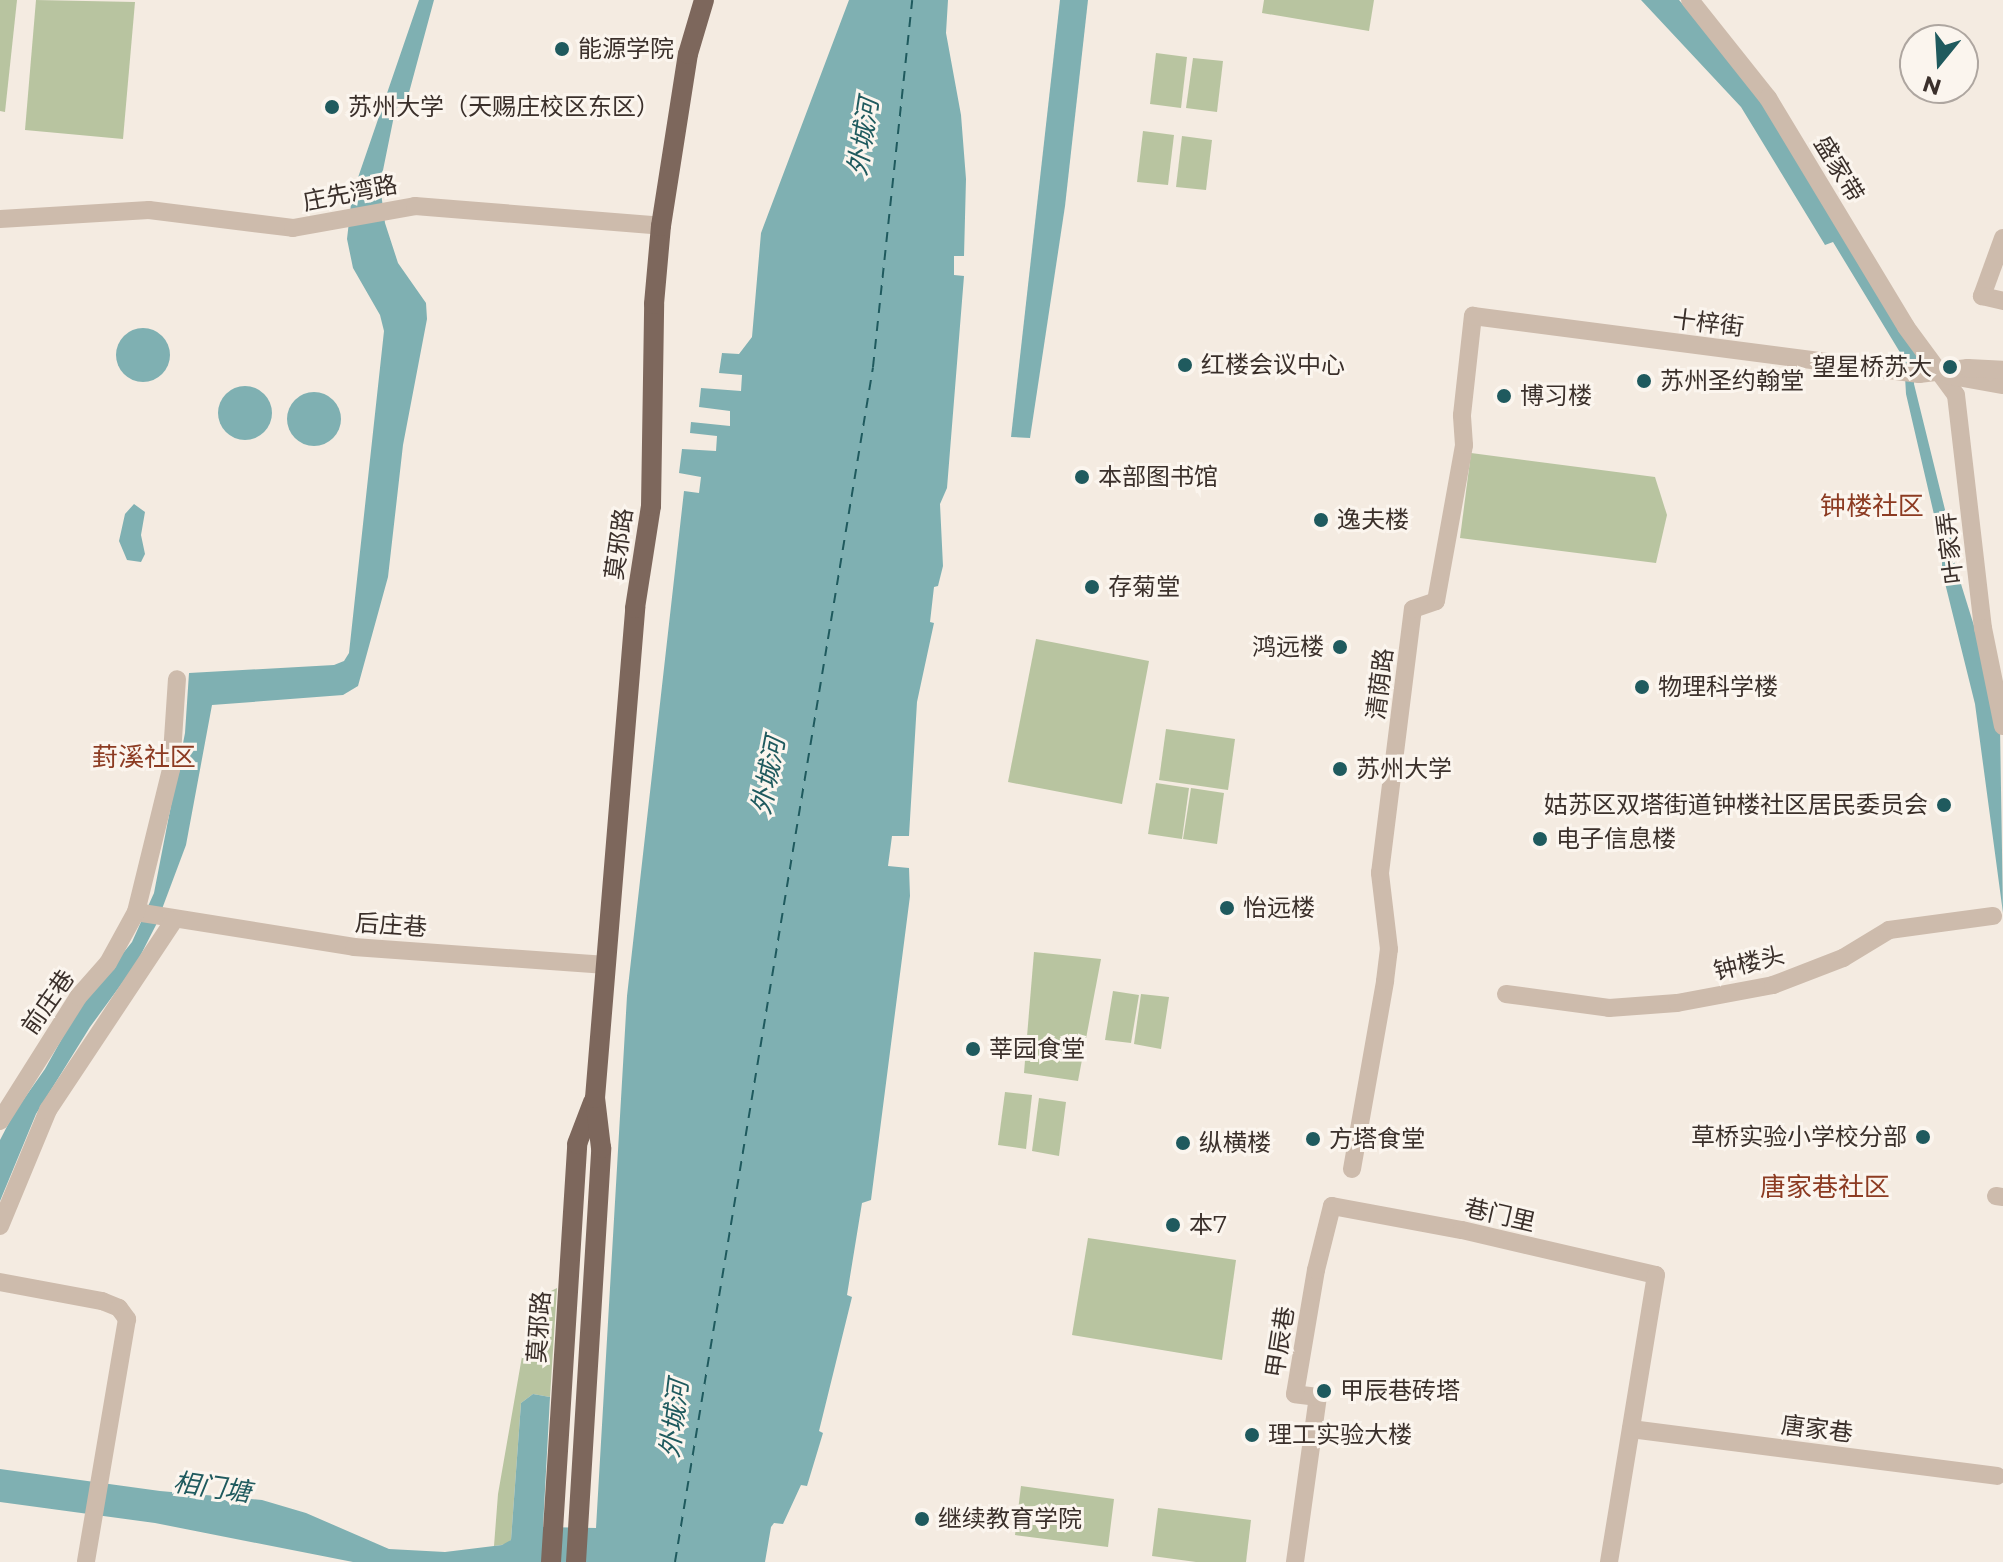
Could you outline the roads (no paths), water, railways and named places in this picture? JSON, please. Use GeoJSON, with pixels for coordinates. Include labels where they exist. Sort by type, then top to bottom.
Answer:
{"type":"FeatureCollection","features":[{"type":"Feature","properties":{"kind":"main road","name":"莫邪路"},"geometry":{"type":"LineString","coordinates":[[576,1562],[601,1148],[595,1098],[635,608],[651,506],[654,304],[661,226],[688,54],[704,0]]}},
{"type":"Feature","properties":{"kind":"main road","name":"莫邪路"},"geometry":{"type":"LineString","coordinates":[[551,1562],[577,1144],[595,1098]]}},
{"type":"Feature","properties":{"kind":"street","name":"盛家带"},"geometry":{"type":"LineString","coordinates":[[1690,0],[1768,98],[1906,327],[1928,372]]}},
{"type":"Feature","properties":{"kind":"street","name":"庄先湾路"},"geometry":{"type":"LineString","coordinates":[[0,219],[130,210],[293,228],[415,206],[661,226]]}},
{"type":"Feature","properties":{"kind":"street"},"geometry":{"type":"LineString","coordinates":[[2003,238],[1982,296],[2003,301]]}},
{"type":"Feature","properties":{"kind":"street","name":"十梓街"},"geometry":{"type":"LineString","coordinates":[[1473,316],[1899,372],[2003,370]]}},
{"type":"Feature","properties":{"kind":"street","name":"清荫路"},"geometry":{"type":"LineString","coordinates":[[1352,1169],[1389,949],[1380,873],[1413,609],[1436,601],[1464,445],[1462,415],[1473,316]]}},
{"type":"Feature","properties":{"kind":"street","name":"十梓街"},"geometry":{"type":"LineString","coordinates":[[1928,372],[1953,379],[2003,385]]}},
{"type":"Feature","properties":{"kind":"street","name":"叶家弄"},"geometry":{"type":"LineString","coordinates":[[1928,372],[1956,395],[1983,628],[2001,700],[2003,726]]}},
{"type":"Feature","properties":{"kind":"street","name":"前庄巷"},"geometry":{"type":"LineString","coordinates":[[0,1121],[78,997],[108,963],[136,912],[171,769],[177,679]]}},
{"type":"Feature","properties":{"kind":"street","name":"后庄巷"},"geometry":{"type":"LineString","coordinates":[[136,912],[354,947],[606,965]]}},
{"type":"Feature","properties":{"kind":"street","name":"钟楼头"},"geometry":{"type":"LineString","coordinates":[[1506,994],[1609,1008],[1677,1003],[1773,985],[1843,958],[1889,930],[1993,916]]}},
{"type":"Feature","properties":{"kind":"street"},"geometry":{"type":"LineString","coordinates":[[0,1226],[48,1110],[170,919]]}},
{"type":"Feature","properties":{"kind":"street","name":"巷门里"},"geometry":{"type":"LineString","coordinates":[[1332,1206],[1462,1230],[1656,1275],[1631,1429]]}},
{"type":"Feature","properties":{"kind":"street","name":"甲辰巷"},"geometry":{"type":"LineString","coordinates":[[1295,1562],[1318,1397],[1295,1394],[1316,1270],[1332,1206]]}},
{"type":"Feature","properties":{"kind":"street"},"geometry":{"type":"LineString","coordinates":[[0,1282],[102,1301],[124,1313],[127,1327],[86,1562]]}},
{"type":"Feature","properties":{"kind":"street"},"geometry":{"type":"LineString","coordinates":[[1609,1562],[1631,1429]]}},
{"type":"Feature","properties":{"kind":"street","name":"唐家巷"},"geometry":{"type":"LineString","coordinates":[[1631,1429],[1997,1476]]}},
{"type":"Feature","properties":{"kind":"water"},"geometry":{"type":"Polygon","coordinates":[[[419,0],[434,0],[407,100],[400,100],[394,116],[380,185],[385,223],[398,263],[426,303],[427,319],[403,445],[388,577],[358,686],[343,695],[212,705],[186,845],[156,925],[136,964],[90,1027],[36,1114],[0,1201],[0,1140],[79,1008],[132,942],[154,893],[185,733],[189,673],[334,665],[344,661],[349,653],[384,331],[380,315],[353,268],[347,239],[352,195],[419,0]]]}},
{"type":"Feature","properties":{"kind":"water","name":"外城河"},"geometry":{"type":"Polygon","coordinates":[[[849,0],[948,0],[946,33],[961,115],[966,179],[964,256],[954,256],[954,275],[964,276],[947,488],[940,504],[943,566],[938,586],[934,587],[930,622],[934,623],[917,702],[909,836],[892,836],[888,866],[909,868],[910,896],[871,1200],[862,1203],[847,1295],[852,1297],[819,1431],[823,1433],[807,1486],[801,1485],[783,1524],[774,1523],[771,1527],[765,1562],[353,1562],[155,1523],[0,1502],[0,1469],[160,1491],[262,1500],[306,1513],[389,1549],[445,1552],[502,1545],[511,1540],[521,1403],[533,1394],[550,1397],[543,1527],[596,1528],[627,996],[684,491],[699,493],[701,477],[679,473],[682,449],[716,451],[717,436],[690,433],[691,422],[730,426],[730,411],[699,407],[701,388],[741,391],[742,375],[719,373],[722,353],[739,354],[752,337],[761,233],[849,0]]]}},
{"type":"Feature","properties":{"kind":"water"},"geometry":{"type":"Polygon","coordinates":[[[1060,0],[1088,0],[1065,206],[1030,438],[1011,437],[1060,0]]]}},
{"type":"Feature","properties":{"kind":"water"},"geometry":{"type":"Polygon","coordinates":[[[1641,0],[1679,0],[1748,81],[1917,348],[1914,384],[1951,534],[1952,555],[1993,687],[2000,727],[2003,913],[1975,704],[1942,571],[1942,549],[1906,394],[1904,359],[1833,242],[1825,245],[1741,107],[1641,0]]]}},
{"type":"Feature","properties":{"kind":"water"},"geometry":{"type":"Polygon","coordinates":[[[143,328],[162,336],[170,355],[162,374],[143,382],[124,374],[116,355],[124,336],[143,328]]]}},
{"type":"Feature","properties":{"kind":"water"},"geometry":{"type":"Polygon","coordinates":[[[245,386],[264,394],[272,413],[264,432],[245,440],[226,432],[218,413],[226,394],[245,386]]]}},
{"type":"Feature","properties":{"kind":"water"},"geometry":{"type":"Polygon","coordinates":[[[314,392],[333,400],[341,419],[333,438],[314,446],[295,438],[287,419],[295,400],[314,392]]]}},
{"type":"Feature","properties":{"kind":"water"},"geometry":{"type":"Polygon","coordinates":[[[134,504],[145,512],[141,535],[145,554],[141,562],[127,560],[119,541],[125,514],[134,504]]]}},
{"type":"Feature","properties":{"kind":"place","name":"能源学院"},"geometry":{"type":"Point","coordinates":[562,49]}},
{"type":"Feature","properties":{"kind":"place","name":"苏州大学（天赐庄校区东区）"},"geometry":{"type":"Point","coordinates":[332,107]}},
{"type":"Feature","properties":{"kind":"place","name":"红楼会议中心"},"geometry":{"type":"Point","coordinates":[1185,365]}},
{"type":"Feature","properties":{"kind":"place","name":"望星桥苏大"},"geometry":{"type":"Point","coordinates":[1950,367]}},
{"type":"Feature","properties":{"kind":"place","name":"苏州圣约翰堂"},"geometry":{"type":"Point","coordinates":[1644,381]}},
{"type":"Feature","properties":{"kind":"place","name":"博习楼"},"geometry":{"type":"Point","coordinates":[1504,396]}},
{"type":"Feature","properties":{"kind":"place","name":"本部图书馆"},"geometry":{"type":"Point","coordinates":[1082,477]}},
{"type":"Feature","properties":{"kind":"place","name":"逸夫楼"},"geometry":{"type":"Point","coordinates":[1321,520]}},
{"type":"Feature","properties":{"kind":"place","name":"存菊堂"},"geometry":{"type":"Point","coordinates":[1092,587]}},
{"type":"Feature","properties":{"kind":"place","name":"鸿远楼"},"geometry":{"type":"Point","coordinates":[1340,647]}},
{"type":"Feature","properties":{"kind":"place","name":"物理科学楼"},"geometry":{"type":"Point","coordinates":[1642,687]}},
{"type":"Feature","properties":{"kind":"place","name":"苏州大学"},"geometry":{"type":"Point","coordinates":[1340,769]}},
{"type":"Feature","properties":{"kind":"place","name":"姑苏区双塔街道钟楼社区居民委员会"},"geometry":{"type":"Point","coordinates":[1944,805]}},
{"type":"Feature","properties":{"kind":"place","name":"电子信息楼"},"geometry":{"type":"Point","coordinates":[1540,839]}},
{"type":"Feature","properties":{"kind":"place","name":"怡远楼"},"geometry":{"type":"Point","coordinates":[1227,908]}},
{"type":"Feature","properties":{"kind":"place","name":"莘园食堂"},"geometry":{"type":"Point","coordinates":[973,1049]}},
{"type":"Feature","properties":{"kind":"place","name":"草桥实验小学校分部"},"geometry":{"type":"Point","coordinates":[1923,1137]}},
{"type":"Feature","properties":{"kind":"place","name":"方塔食堂"},"geometry":{"type":"Point","coordinates":[1313,1139]}},
{"type":"Feature","properties":{"kind":"place","name":"纵横楼"},"geometry":{"type":"Point","coordinates":[1183,1143]}},
{"type":"Feature","properties":{"kind":"place","name":"本7"},"geometry":{"type":"Point","coordinates":[1173,1225]}},
{"type":"Feature","properties":{"kind":"place","name":"甲辰巷砖塔"},"geometry":{"type":"Point","coordinates":[1324,1391]}},
{"type":"Feature","properties":{"kind":"place","name":"理工实验大楼"},"geometry":{"type":"Point","coordinates":[1252,1435]}},
{"type":"Feature","properties":{"kind":"place","name":"继续教育学院"},"geometry":{"type":"Point","coordinates":[922,1519]}},
{"type":"Feature","properties":{"kind":"district","name":"钟楼社区"},"geometry":{"type":"Point","coordinates":[1872,507]}},
{"type":"Feature","properties":{"kind":"district","name":"葑溪社区"},"geometry":{"type":"Point","coordinates":[144,758]}},
{"type":"Feature","properties":{"kind":"district","name":"唐家巷社区"},"geometry":{"type":"Point","coordinates":[1825,1188]}},
{"type":"Feature","properties":{"kind":"water label","name":"相门塘"},"geometry":{"type":"Point","coordinates":[212,1488]}}]}
